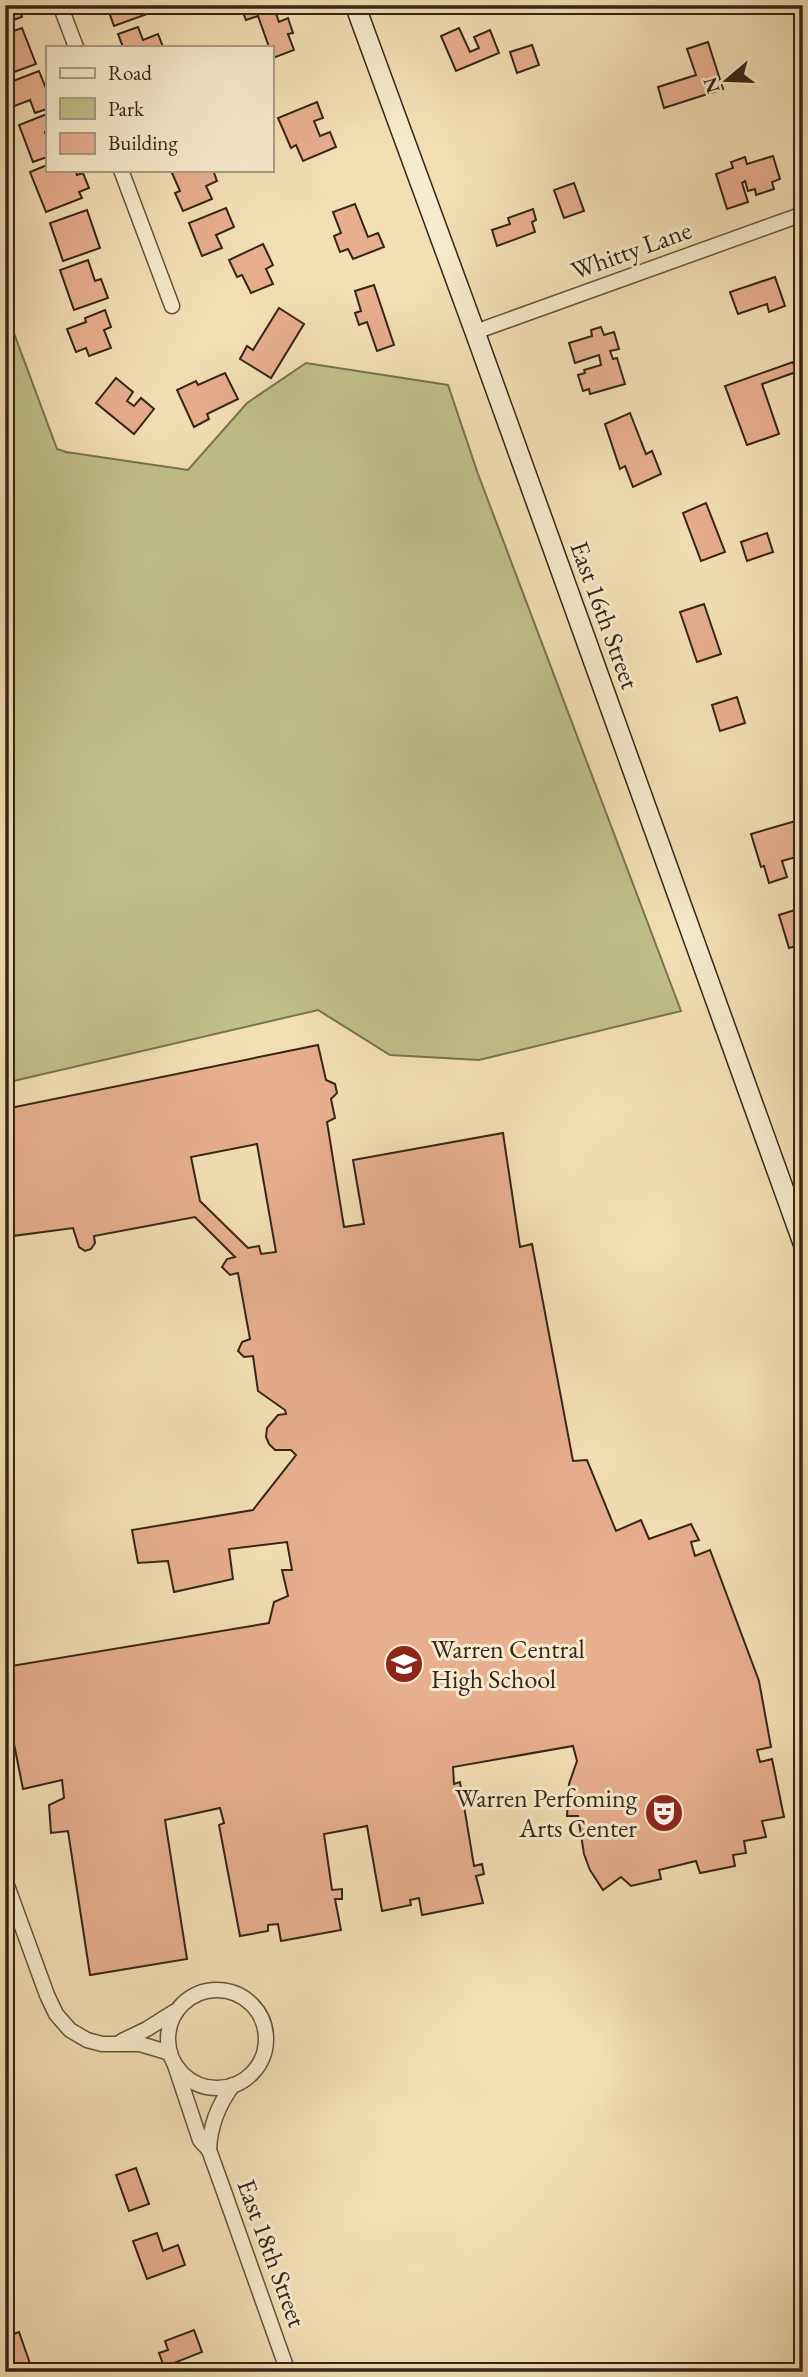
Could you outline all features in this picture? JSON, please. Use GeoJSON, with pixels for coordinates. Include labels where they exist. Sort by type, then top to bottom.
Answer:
{"type":"FeatureCollection","features":[{"type":"Feature","properties":{"kind":"street"},"geometry":{"type":"LineString","coordinates":[[60,5],[76,46]]}},
{"type":"Feature","properties":{"kind":"street","name":"East 16th Street"},"geometry":{"type":"LineString","coordinates":[[355,5],[803,1243]]}},
{"type":"Feature","properties":{"kind":"street"},"geometry":{"type":"LineString","coordinates":[[122,172],[172,306]]}},
{"type":"Feature","properties":{"kind":"street","name":"Whitty Lane"},"geometry":{"type":"LineString","coordinates":[[475,332],[803,214]]}},
{"type":"Feature","properties":{"kind":"street"},"geometry":{"type":"LineString","coordinates":[[5,1880],[55,2014],[69,2030],[87,2040],[102,2044],[140,2044],[172,2059]]}},
{"type":"Feature","properties":{"kind":"street"},"geometry":{"type":"LineString","coordinates":[[117,2043],[154,2025],[200,1993],[227,1991],[240,1995],[251,2003],[260,2014],[265,2027],[267,2042],[263,2058],[255,2071],[243,2082],[213,2089],[184,2077],[172,2059],[168,2034],[178,2009]]}},
{"type":"Feature","properties":{"kind":"street","name":"East 18th Street"},"geometry":{"type":"LineString","coordinates":[[172,2059],[200,2140],[209,2151],[288,2372]]}},
{"type":"Feature","properties":{"kind":"street"},"geometry":{"type":"LineString","coordinates":[[209,2151],[212,2126],[222,2101],[233,2085]]}},
{"type":"Feature","properties":{"kind":"green space"},"geometry":{"type":"Polygon","coordinates":[[[5,309],[57,449],[66,452],[188,470],[247,403],[306,363],[448,385],[478,474],[681,1011],[479,1060],[390,1055],[318,1010],[5,1083],[5,309]]]}},
{"type":"Feature","properties":{"kind":"building"},"geometry":{"type":"Polygon","coordinates":[[[5,5],[18,5],[22,17],[5,23],[5,5]]]}},
{"type":"Feature","properties":{"kind":"building"},"geometry":{"type":"Polygon","coordinates":[[[113,5],[147,5],[150,13],[114,26],[109,12],[114,10],[113,5]]]}},
{"type":"Feature","properties":{"kind":"building"},"geometry":{"type":"Polygon","coordinates":[[[255,5],[273,5],[279,22],[288,18],[293,33],[288,34],[294,50],[273,58],[273,46],[269,46],[258,16],[246,20],[242,10],[255,5]]]}},
{"type":"Feature","properties":{"kind":"building"},"geometry":{"type":"Polygon","coordinates":[[[138,27],[143,40],[158,34],[163,46],[123,46],[118,34],[138,27]]]}},
{"type":"Feature","properties":{"kind":"building"},"geometry":{"type":"Polygon","coordinates":[[[22,28],[36,64],[6,75],[5,34],[22,28]]]}},
{"type":"Feature","properties":{"kind":"building"},"geometry":{"type":"Polygon","coordinates":[[[459,28],[470,52],[479,48],[474,37],[490,30],[499,53],[456,71],[441,36],[459,28]]]}},
{"type":"Feature","properties":{"kind":"building"},"geometry":{"type":"Polygon","coordinates":[[[708,42],[723,89],[664,108],[658,87],[696,75],[687,49],[708,42]]]}},
{"type":"Feature","properties":{"kind":"building"},"geometry":{"type":"Polygon","coordinates":[[[532,45],[539,65],[517,73],[510,52],[532,45]]]}},
{"type":"Feature","properties":{"kind":"building"},"geometry":{"type":"Polygon","coordinates":[[[39,71],[46,88],[46,109],[35,113],[30,100],[12,107],[5,84],[39,71]]]}},
{"type":"Feature","properties":{"kind":"building"},"geometry":{"type":"Polygon","coordinates":[[[317,102],[323,118],[314,121],[320,136],[330,132],[336,147],[303,161],[296,145],[291,148],[278,118],[317,102]]]}},
{"type":"Feature","properties":{"kind":"building"},"geometry":{"type":"Polygon","coordinates":[[[46,114],[46,157],[33,162],[19,125],[46,114]]]}},
{"type":"Feature","properties":{"kind":"building"},"geometry":{"type":"Polygon","coordinates":[[[773,156],[780,179],[772,182],[774,189],[756,195],[755,189],[748,191],[745,181],[742,183],[748,202],[727,209],[716,174],[733,168],[731,162],[745,157],[747,164],[773,156]]]}},
{"type":"Feature","properties":{"kind":"building"},"geometry":{"type":"Polygon","coordinates":[[[46,165],[46,172],[76,172],[77,175],[83,173],[89,188],[79,192],[82,198],[46,212],[30,172],[46,165]]]}},
{"type":"Feature","properties":{"kind":"building"},"geometry":{"type":"Polygon","coordinates":[[[214,172],[217,181],[206,186],[212,199],[183,211],[175,193],[180,191],[172,173],[214,172]]]}},
{"type":"Feature","properties":{"kind":"building"},"geometry":{"type":"Polygon","coordinates":[[[574,183],[584,211],[564,218],[554,190],[574,183]]]}},
{"type":"Feature","properties":{"kind":"building"},"geometry":{"type":"Polygon","coordinates":[[[355,204],[368,237],[378,233],[384,247],[353,259],[348,249],[340,252],[334,236],[341,233],[333,212],[355,204]]]}},
{"type":"Feature","properties":{"kind":"building"},"geometry":{"type":"Polygon","coordinates":[[[226,208],[234,227],[216,235],[222,248],[202,256],[189,223],[226,208]]]}},
{"type":"Feature","properties":{"kind":"building"},"geometry":{"type":"Polygon","coordinates":[[[533,209],[536,220],[532,222],[535,232],[497,246],[492,230],[510,224],[508,218],[533,209]]]}},
{"type":"Feature","properties":{"kind":"building"},"geometry":{"type":"Polygon","coordinates":[[[87,210],[100,248],[63,261],[50,223],[87,210]]]}},
{"type":"Feature","properties":{"kind":"building"},"geometry":{"type":"Polygon","coordinates":[[[263,244],[273,265],[266,269],[273,284],[251,293],[242,275],[237,277],[229,260],[263,244]]]}},
{"type":"Feature","properties":{"kind":"building"},"geometry":{"type":"Polygon","coordinates":[[[88,260],[95,281],[101,279],[108,298],[74,310],[60,270],[88,260]]]}},
{"type":"Feature","properties":{"kind":"building"},"geometry":{"type":"Polygon","coordinates":[[[775,277],[785,306],[769,312],[767,304],[738,314],[730,292],[775,277]]]}},
{"type":"Feature","properties":{"kind":"building"},"geometry":{"type":"Polygon","coordinates":[[[374,285],[394,345],[377,351],[367,322],[359,325],[355,313],[361,311],[355,291],[374,285]]]}},
{"type":"Feature","properties":{"kind":"building"},"geometry":{"type":"Polygon","coordinates":[[[279,308],[304,324],[271,378],[240,359],[247,346],[253,350],[279,308]]]}},
{"type":"Feature","properties":{"kind":"building"},"geometry":{"type":"Polygon","coordinates":[[[105,310],[111,327],[104,330],[111,348],[89,356],[86,348],[76,352],[67,329],[86,322],[85,318],[105,310]]]}},
{"type":"Feature","properties":{"kind":"building"},"geometry":{"type":"Polygon","coordinates":[[[601,327],[604,335],[614,332],[619,349],[610,351],[613,359],[617,358],[625,384],[590,394],[589,389],[583,391],[578,375],[585,373],[584,370],[601,365],[599,355],[575,363],[569,343],[592,336],[591,330],[601,327]]]}},
{"type":"Feature","properties":{"kind":"building"},"geometry":{"type":"Polygon","coordinates":[[[793,362],[796,372],[762,384],[779,434],[747,445],[725,386],[793,362]]]}},
{"type":"Feature","properties":{"kind":"building"},"geometry":{"type":"Polygon","coordinates":[[[225,373],[238,399],[207,414],[209,419],[194,427],[177,390],[196,381],[198,385],[225,373]]]}},
{"type":"Feature","properties":{"kind":"building"},"geometry":{"type":"Polygon","coordinates":[[[116,378],[133,392],[127,401],[134,406],[141,398],[154,409],[134,434],[96,403],[116,378]]]}},
{"type":"Feature","properties":{"kind":"building"},"geometry":{"type":"Polygon","coordinates":[[[630,413],[646,454],[652,451],[661,474],[633,487],[625,466],[620,469],[605,424],[630,413]]]}},
{"type":"Feature","properties":{"kind":"building"},"geometry":{"type":"Polygon","coordinates":[[[706,503],[725,552],[701,561],[683,513],[706,503]]]}},
{"type":"Feature","properties":{"kind":"building"},"geometry":{"type":"Polygon","coordinates":[[[767,533],[773,552],[747,561],[741,542],[767,533]]]}},
{"type":"Feature","properties":{"kind":"building"},"geometry":{"type":"Polygon","coordinates":[[[704,604],[721,654],[697,662],[680,612],[704,604]]]}},
{"type":"Feature","properties":{"kind":"building"},"geometry":{"type":"Polygon","coordinates":[[[737,697],[745,723],[720,731],[712,705],[737,697]]]}},
{"type":"Feature","properties":{"kind":"building"},"geometry":{"type":"Polygon","coordinates":[[[799,820],[803,832],[803,855],[782,861],[787,877],[769,883],[751,834],[799,820]]]}},
{"type":"Feature","properties":{"kind":"building"},"geometry":{"type":"Polygon","coordinates":[[[801,908],[803,944],[789,948],[779,915],[801,908]]]}},
{"type":"Feature","properties":{"kind":"building","name":"Warren Central High School"},"geometry":{"type":"Polygon","coordinates":[[[318,1045],[326,1080],[335,1084],[337,1093],[331,1099],[335,1118],[327,1122],[344,1227],[364,1224],[353,1160],[503,1133],[520,1247],[532,1244],[573,1461],[587,1460],[616,1531],[641,1520],[649,1539],[691,1524],[699,1540],[691,1542],[695,1556],[710,1550],[759,1681],[771,1747],[757,1750],[760,1762],[772,1759],[784,1817],[762,1821],[766,1837],[744,1841],[746,1853],[733,1855],[735,1866],[700,1873],[696,1861],[659,1870],[661,1879],[631,1886],[621,1877],[603,1890],[590,1870],[584,1854],[578,1816],[567,1816],[569,1784],[577,1761],[573,1746],[453,1767],[454,1784],[460,1782],[474,1866],[482,1864],[484,1874],[476,1876],[483,1903],[422,1915],[419,1898],[410,1900],[411,1905],[382,1911],[367,1826],[324,1834],[332,1890],[342,1889],[342,1899],[335,1899],[341,1930],[281,1941],[278,1924],[268,1925],[268,1931],[240,1936],[219,1825],[224,1823],[220,1808],[165,1820],[187,1959],[90,1975],[68,1831],[51,1833],[49,1805],[64,1798],[62,1780],[23,1789],[5,1699],[5,1667],[269,1623],[274,1602],[288,1596],[282,1570],[292,1570],[287,1542],[229,1549],[233,1579],[174,1592],[168,1561],[138,1563],[132,1530],[253,1510],[296,1455],[291,1450],[275,1450],[269,1444],[266,1437],[267,1428],[278,1415],[286,1414],[285,1410],[258,1391],[253,1356],[244,1357],[238,1351],[242,1342],[250,1339],[238,1273],[230,1275],[222,1267],[227,1259],[235,1257],[195,1217],[94,1236],[95,1243],[91,1249],[85,1251],[79,1247],[73,1228],[5,1237],[5,1109],[318,1045]],[[257,1144],[191,1157],[200,1201],[248,1248],[259,1246],[261,1254],[276,1252],[257,1144]]]}},
{"type":"Feature","properties":{"kind":"building"},"geometry":{"type":"Polygon","coordinates":[[[136,2168],[149,2204],[129,2211],[116,2175],[136,2168]]]}},
{"type":"Feature","properties":{"kind":"building"},"geometry":{"type":"Polygon","coordinates":[[[157,2233],[163,2251],[178,2245],[185,2265],[147,2279],[133,2241],[157,2233]]]}},
{"type":"Feature","properties":{"kind":"building"},"geometry":{"type":"Polygon","coordinates":[[[194,2330],[202,2352],[164,2367],[159,2353],[168,2350],[165,2341],[194,2330]]]}},
{"type":"Feature","properties":{"kind":"building"},"geometry":{"type":"Polygon","coordinates":[[[19,2332],[33,2372],[7,2372],[5,2368],[5,2337],[19,2332]]]}},
{"type":"Feature","properties":{"kind":"place","name":"Warren Central High School"},"geometry":{"type":"Point","coordinates":[404,1664]}},
{"type":"Feature","properties":{"kind":"place","name":"Warren Perfoming Arts Center"},"geometry":{"type":"Point","coordinates":[664,1813]}}]}
